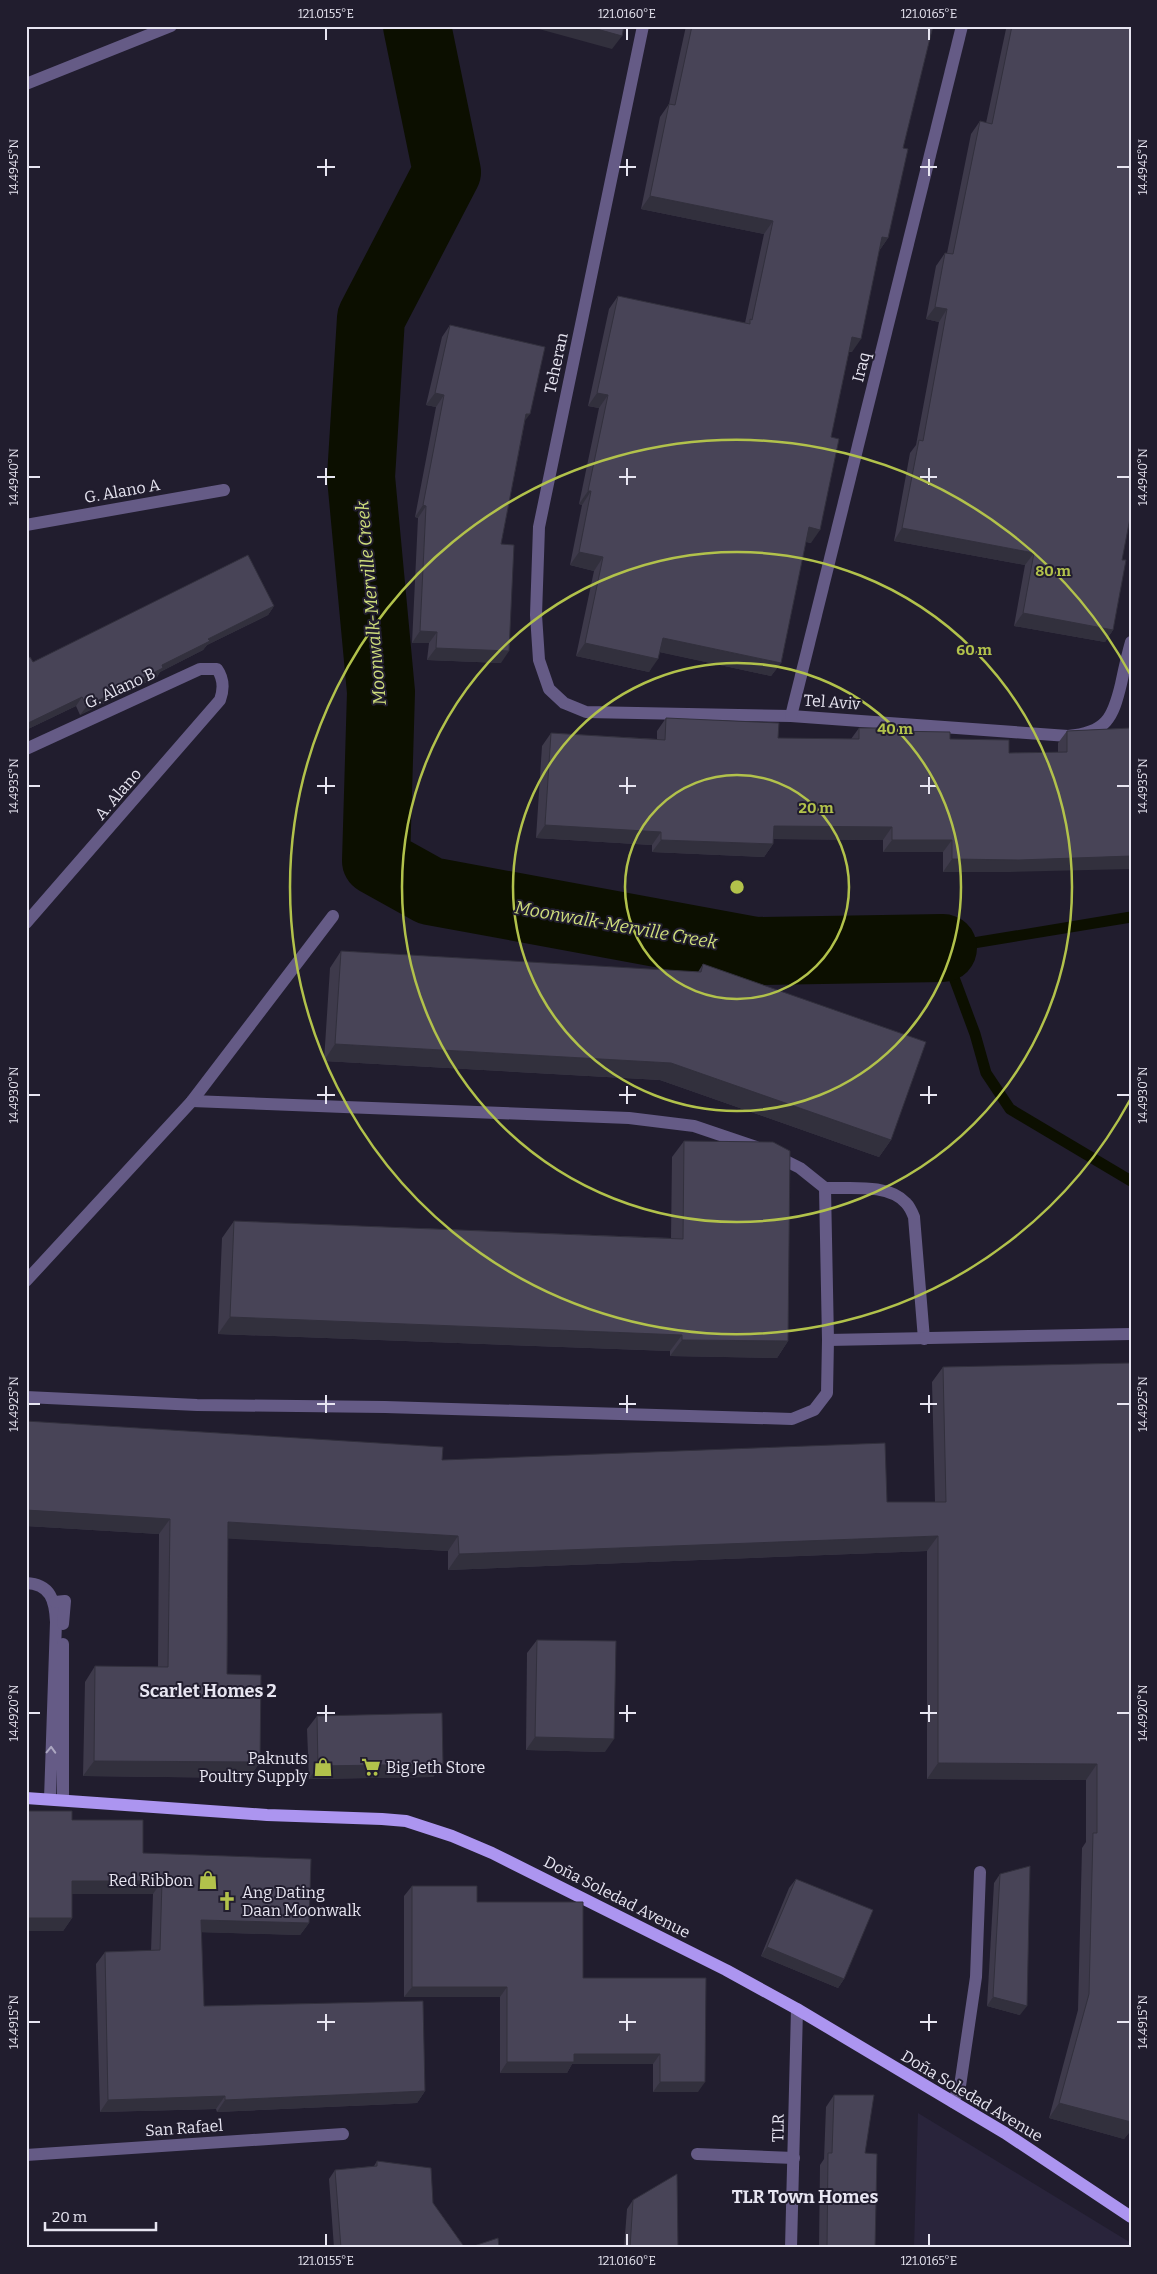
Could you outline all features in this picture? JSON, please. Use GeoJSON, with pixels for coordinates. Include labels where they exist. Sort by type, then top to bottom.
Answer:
{"type":"FeatureCollection","features":[{"type":"Feature","properties":{"kind":"main road","name":"Doña Soledad Avenue"},"geometry":{"type":"LineString","coordinates":[[26,1798],[64,1799],[266,1815],[382,1819],[429,1827],[492,1853],[726,1970],[1004,2133],[1131,2217]]}},
{"type":"Feature","properties":{"kind":"street"},"geometry":{"type":"LineString","coordinates":[[26,84],[171,26]]}},
{"type":"Feature","properties":{"kind":"street","name":"Teheran"},"geometry":{"type":"LineString","coordinates":[[564,703],[549,689],[539,660],[536,615],[539,527],[643,26]]}},
{"type":"Feature","properties":{"kind":"street","name":"Iraq"},"geometry":{"type":"LineString","coordinates":[[791,716],[962,26]]}},
{"type":"Feature","properties":{"kind":"street","name":"G. Alano A"},"geometry":{"type":"LineString","coordinates":[[26,525],[224,490]]}},
{"type":"Feature","properties":{"kind":"street","name":"Tel Aviv"},"geometry":{"type":"LineString","coordinates":[[564,703],[586,712],[791,716],[1068,736],[1084,734],[1097,729],[1107,721],[1115,710],[1131,642]]}},
{"type":"Feature","properties":{"kind":"street","name":"G. Alano B"},"geometry":{"type":"LineString","coordinates":[[26,749],[200,669],[216,670],[222,681]]}},
{"type":"Feature","properties":{"kind":"street","name":"A. Alano"},"geometry":{"type":"LineString","coordinates":[[26,923],[220,700],[222,681]]}},
{"type":"Feature","properties":{"kind":"street"},"geometry":{"type":"LineString","coordinates":[[26,1281],[192,1101],[333,916]]}},
{"type":"Feature","properties":{"kind":"street"},"geometry":{"type":"LineString","coordinates":[[192,1101],[629,1118],[694,1126],[765,1150],[800,1168],[825,1188],[875,1190],[894,1194],[906,1203],[914,1217],[924,1338]]}},
{"type":"Feature","properties":{"kind":"street"},"geometry":{"type":"LineString","coordinates":[[26,1397],[197,1405],[385,1407],[792,1419],[814,1410],[827,1393],[828,1340],[825,1188]]}},
{"type":"Feature","properties":{"kind":"street"},"geometry":{"type":"LineString","coordinates":[[828,1340],[1131,1334]]}},
{"type":"Feature","properties":{"kind":"street"},"geometry":{"type":"LineString","coordinates":[[26,1582],[45,1588],[55,1602],[56,1622],[50,1799]]}},
{"type":"Feature","properties":{"kind":"street"},"geometry":{"type":"LineString","coordinates":[[55,1602],[65,1601],[63,1632],[64,1799]]}},
{"type":"Feature","properties":{"kind":"street"},"geometry":{"type":"LineString","coordinates":[[953,2102],[960,2086],[976,1977],[980,1872]]}},
{"type":"Feature","properties":{"kind":"street","name":"TLR"},"geometry":{"type":"LineString","coordinates":[[791,2248],[797,2010]]}},
{"type":"Feature","properties":{"kind":"street","name":"San Rafael"},"geometry":{"type":"LineString","coordinates":[[26,2155],[343,2134]]}},
{"type":"Feature","properties":{"kind":"street"},"geometry":{"type":"LineString","coordinates":[[697,2154],[794,2158]]}},
{"type":"Feature","properties":{"kind":"shaded area"},"geometry":{"type":"Polygon","coordinates":[[[918,2113],[1131,2243],[1131,2248],[914,2248],[918,2113]]]}},
{"type":"Feature","properties":{"kind":"building"},"geometry":{"type":"Polygon","coordinates":[[[586,26],[624,26],[622,36],[586,26]]]}},
{"type":"Feature","properties":{"kind":"building"},"geometry":{"type":"Polygon","coordinates":[[[692,26],[933,26],[903,148],[908,149],[888,238],[882,237],[861,339],[852,337],[831,437],[839,439],[820,530],[809,527],[781,663],[663,638],[658,659],[585,643],[603,557],[579,552],[591,491],[588,491],[608,395],[597,393],[618,296],[750,324],[773,221],[650,196],[669,104],[675,105],[692,26]]]}},
{"type":"Feature","properties":{"kind":"building"},"geometry":{"type":"Polygon","coordinates":[[[1012,26],[1131,26],[1131,513],[1122,560],[1126,560],[1113,630],[1023,613],[1034,553],[902,528],[919,440],[923,441],[947,309],[935,307],[945,253],[953,254],[980,121],[992,124],[1012,26]]]}},
{"type":"Feature","properties":{"kind":"building"},"geometry":{"type":"Polygon","coordinates":[[[450,325],[545,347],[530,414],[526,414],[501,544],[514,545],[509,651],[436,648],[437,632],[420,631],[426,506],[423,505],[444,395],[435,393],[450,325]]]}},
{"type":"Feature","properties":{"kind":"building"},"geometry":{"type":"Polygon","coordinates":[[[248,555],[274,606],[208,639],[210,641],[162,665],[163,668],[87,706],[82,697],[26,724],[26,659],[30,657],[33,662],[248,555]]]}},
{"type":"Feature","properties":{"kind":"building"},"geometry":{"type":"Polygon","coordinates":[[[666,718],[779,723],[778,738],[859,739],[859,728],[888,728],[888,731],[950,732],[950,739],[1009,740],[1009,753],[1067,752],[1067,731],[1131,728],[1131,856],[1019,860],[952,859],[952,840],[892,840],[892,827],[774,826],[773,844],[661,840],[661,832],[545,825],[551,733],[665,740],[666,718]]]}},
{"type":"Feature","properties":{"kind":"building"},"geometry":{"type":"Polygon","coordinates":[[[341,951],[701,972],[703,964],[926,1042],[891,1140],[671,1063],[335,1044],[341,951]]]}},
{"type":"Feature","properties":{"kind":"building"},"geometry":{"type":"Polygon","coordinates":[[[684,1141],[773,1142],[790,1151],[788,1341],[682,1340],[682,1335],[230,1317],[234,1221],[683,1239],[684,1141]]]}},
{"type":"Feature","properties":{"kind":"building"},"geometry":{"type":"Polygon","coordinates":[[[1131,1363],[1131,2122],[1059,2103],[1089,1994],[1093,1833],[1097,1833],[1097,1764],[938,1763],[938,1536],[459,1554],[458,1536],[228,1522],[227,1674],[261,1675],[260,1762],[94,1761],[95,1666],[168,1667],[170,1519],[26,1510],[26,1421],[443,1447],[442,1460],[885,1443],[887,1502],[946,1502],[943,1367],[1131,1363]]]}},
{"type":"Feature","properties":{"kind":"building"},"geometry":{"type":"Polygon","coordinates":[[[537,1640],[616,1641],[614,1739],[535,1737],[537,1640]]]}},
{"type":"Feature","properties":{"kind":"building"},"geometry":{"type":"Polygon","coordinates":[[[442,1713],[443,1764],[318,1766],[317,1716],[442,1713]]]}},
{"type":"Feature","properties":{"kind":"building"},"geometry":{"type":"Polygon","coordinates":[[[26,1811],[72,1811],[72,1820],[143,1820],[143,1853],[311,1859],[309,1923],[201,1920],[204,2006],[423,2001],[425,2091],[225,2100],[225,2096],[108,2100],[105,1952],[160,1950],[162,1881],[72,1881],[72,1918],[26,1918],[26,1811]]]}},
{"type":"Feature","properties":{"kind":"building"},"geometry":{"type":"Polygon","coordinates":[[[1030,1866],[1027,2006],[993,1997],[1000,1874],[1030,1866]]]}},
{"type":"Feature","properties":{"kind":"building"},"geometry":{"type":"Polygon","coordinates":[[[796,1879],[873,1910],[844,1979],[767,1947],[796,1879]]]}},
{"type":"Feature","properties":{"kind":"building"},"geometry":{"type":"Polygon","coordinates":[[[412,1886],[477,1886],[477,1902],[583,1902],[583,1978],[706,1978],[705,2082],[660,2082],[660,2054],[574,2054],[574,2062],[507,2062],[507,1987],[412,1987],[412,1886]]]}},
{"type":"Feature","properties":{"kind":"building"},"geometry":{"type":"Polygon","coordinates":[[[834,2095],[874,2095],[865,2153],[877,2154],[875,2248],[827,2248],[828,2153],[832,2153],[834,2095]]]}},
{"type":"Feature","properties":{"kind":"building"},"geometry":{"type":"Polygon","coordinates":[[[377,2161],[431,2168],[433,2203],[465,2248],[341,2248],[335,2170],[377,2166],[377,2161]]]}},
{"type":"Feature","properties":{"kind":"building"},"geometry":{"type":"Polygon","coordinates":[[[677,2174],[678,2248],[630,2248],[633,2200],[677,2174]]]}},
{"type":"Feature","properties":{"kind":"building"},"geometry":{"type":"Polygon","coordinates":[[[498,2238],[499,2248],[468,2248],[498,2238]]]}},
{"type":"Feature","properties":{"kind":"waterway","name":"Moonwalk-Merville Creek"},"geometry":{"type":"LineString","coordinates":[[417,26],[447,172],[371,318],[361,477],[381,692],[376,861],[430,891],[755,951],[943,948]]}},
{"type":"Feature","properties":{"kind":"waterway","name":"Moonwalk-Merville Creek"},"geometry":{"type":"LineString","coordinates":[[1131,917],[943,948],[975,1034],[986,1073],[1010,1109],[1131,1181]]}},
{"type":"Feature","properties":{"kind":"place","name":"Paknuts Poultry Supply"},"geometry":{"type":"Point","coordinates":[323,1767]}},
{"type":"Feature","properties":{"kind":"place","name":"Big Jeth Store"},"geometry":{"type":"Point","coordinates":[371,1767]}},
{"type":"Feature","properties":{"kind":"place","name":"Red Ribbon"},"geometry":{"type":"Point","coordinates":[208,1880]}},
{"type":"Feature","properties":{"kind":"place","name":"Ang Dating Daan Moonwalk"},"geometry":{"type":"Point","coordinates":[227,1901]}},
{"type":"Feature","properties":{"kind":"district","name":"Scarlet Homes 2"},"geometry":{"type":"Point","coordinates":[208,1691]}},
{"type":"Feature","properties":{"kind":"district","name":"TLR Town Homes"},"geometry":{"type":"Point","coordinates":[805,2197]}}]}
